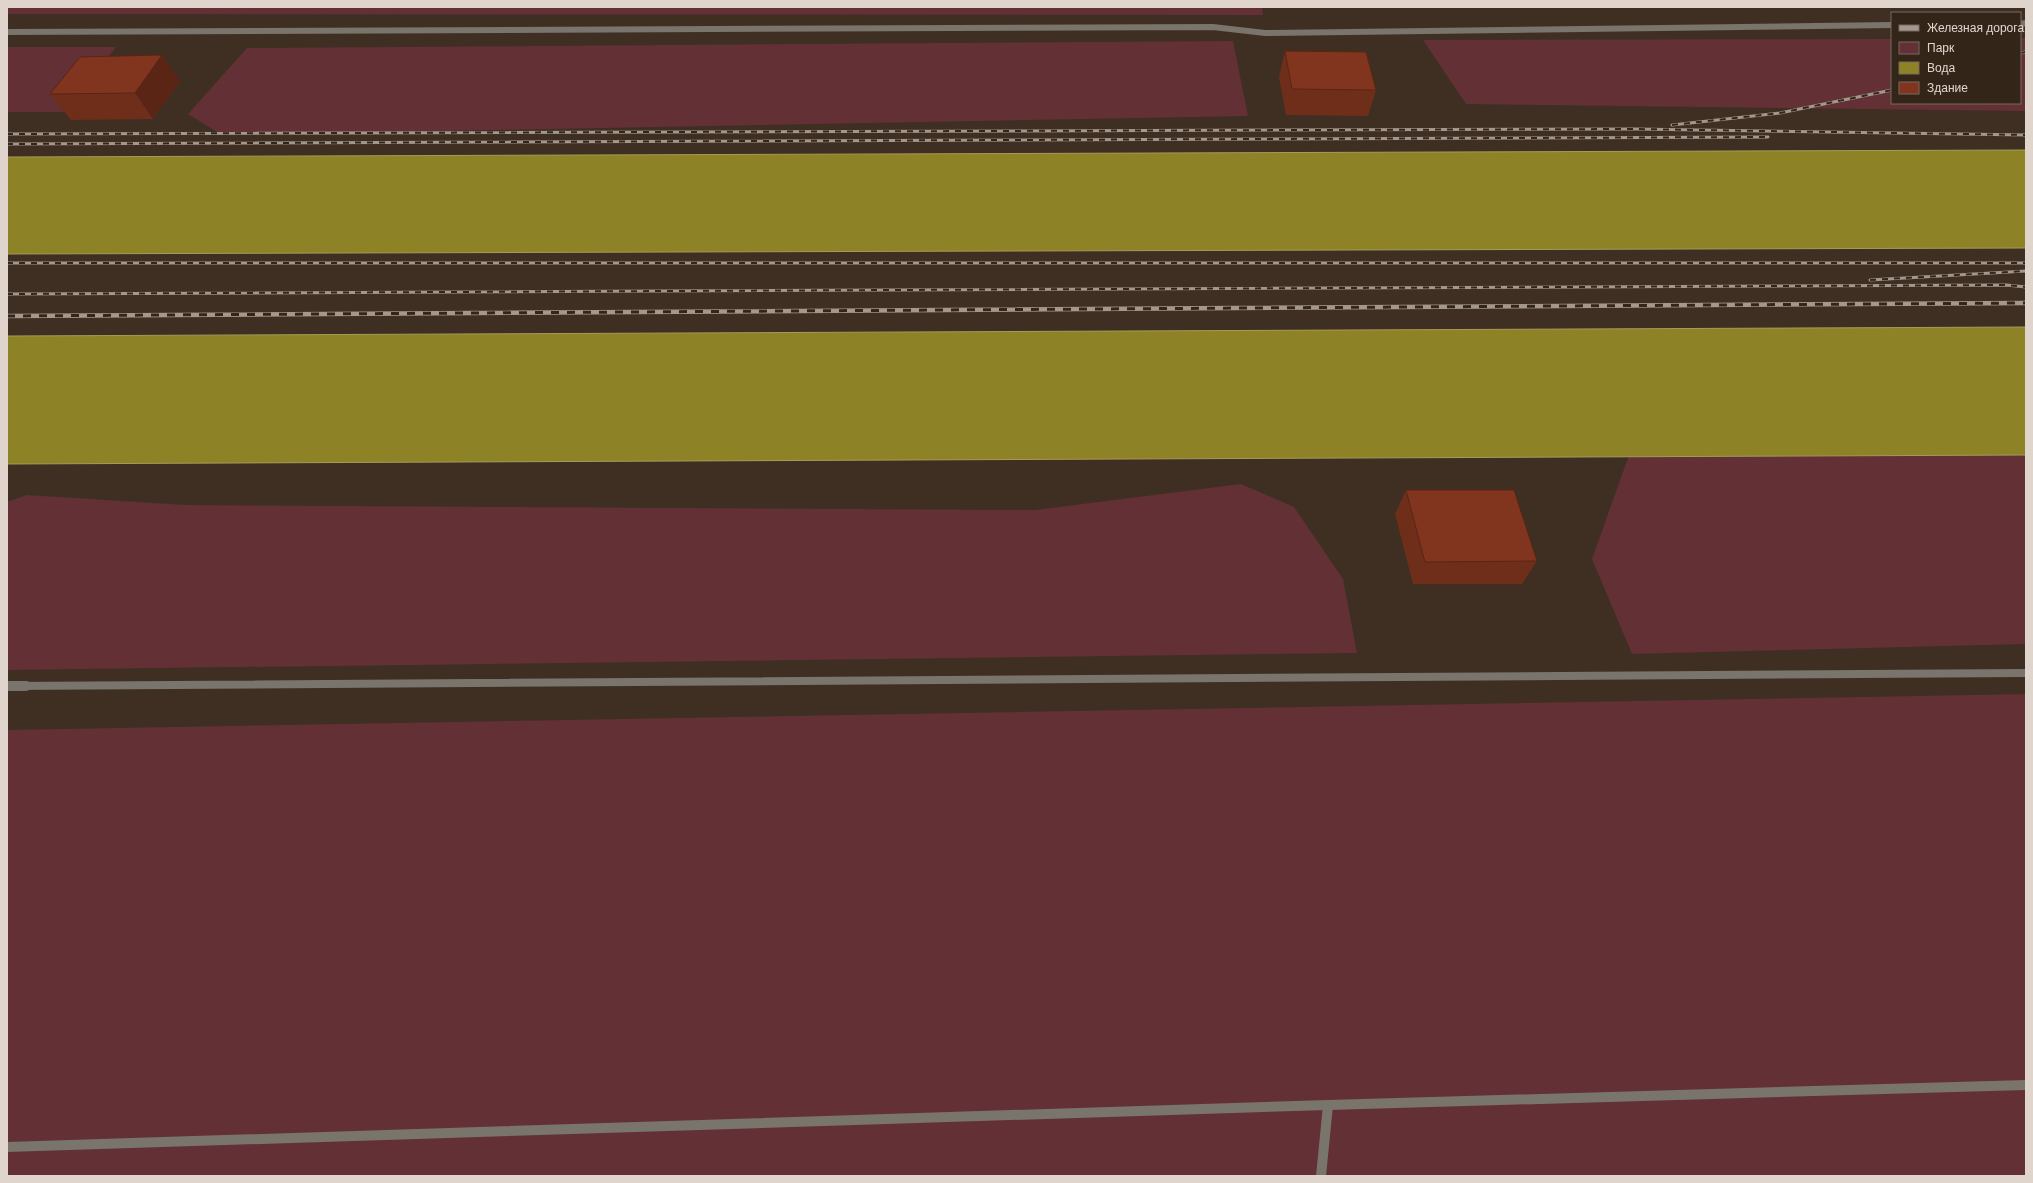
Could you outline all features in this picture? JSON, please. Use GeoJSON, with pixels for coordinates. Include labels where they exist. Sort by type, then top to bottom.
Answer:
{"type":"FeatureCollection","features":[{"type":"Feature","properties":{"kind":"lane"},"geometry":{"type":"LineString","coordinates":[[7,32],[1213,27],[1265,33],[1891,25]]}},
{"type":"Feature","properties":{"kind":"lane"},"geometry":{"type":"LineString","coordinates":[[7,686],[2026,673]]}},
{"type":"Feature","properties":{"kind":"lane"},"geometry":{"type":"LineString","coordinates":[[7,1147],[1328,1105],[2026,1085]]}},
{"type":"Feature","properties":{"kind":"lane"},"geometry":{"type":"LineString","coordinates":[[1321,1176],[1328,1105]]}},
{"type":"Feature","properties":{"kind":"green space"},"geometry":{"type":"Polygon","coordinates":[[[7,7],[1262,7],[1263,15],[7,14],[7,7]]]}},
{"type":"Feature","properties":{"kind":"green space"},"geometry":{"type":"Polygon","coordinates":[[[2021,38],[2026,38],[2026,111],[1466,104],[1423,40],[1891,39],[1891,104],[2021,104],[2021,38]]]}},
{"type":"Feature","properties":{"kind":"green space"},"geometry":{"type":"Polygon","coordinates":[[[1233,41],[1248,116],[222,135],[188,114],[247,48],[1233,41]]]}},
{"type":"Feature","properties":{"kind":"green space"},"geometry":{"type":"Polygon","coordinates":[[[7,47],[116,47],[65,112],[7,112],[7,47]]]}},
{"type":"Feature","properties":{"kind":"green space"},"geometry":{"type":"Polygon","coordinates":[[[1629,455],[2026,455],[2026,644],[1632,654],[1592,559],[1629,455]]]}},
{"type":"Feature","properties":{"kind":"green space"},"geometry":{"type":"Polygon","coordinates":[[[1241,484],[1294,507],[1343,579],[1357,653],[7,670],[7,502],[27,495],[185,505],[1035,510],[1241,484]]]}},
{"type":"Feature","properties":{"kind":"green space"},"geometry":{"type":"Polygon","coordinates":[[[2026,694],[2026,1176],[7,1176],[7,730],[2026,694]]]}},
{"type":"Feature","properties":{"kind":"water"},"geometry":{"type":"Polygon","coordinates":[[[2026,150],[2026,248],[7,254],[7,157],[2026,150]]]}},
{"type":"Feature","properties":{"kind":"water"},"geometry":{"type":"Polygon","coordinates":[[[2026,327],[2026,455],[7,464],[7,336],[2026,327]]]}},
{"type":"Feature","properties":{"kind":"building"},"geometry":{"type":"Polygon","coordinates":[[[1285,51],[1366,52],[1376,90],[1292,89],[1285,51]]]}},
{"type":"Feature","properties":{"kind":"building"},"geometry":{"type":"Polygon","coordinates":[[[162,55],[135,93],[50,94],[80,57],[162,55]]]}},
{"type":"Feature","properties":{"kind":"building"},"geometry":{"type":"Polygon","coordinates":[[[1406,490],[1514,490],[1537,561],[1425,562],[1406,490]]]}},
{"type":"Feature","properties":{"kind":"railway"},"geometry":{"type":"LineString","coordinates":[[2021,53],[2026,52]]}},
{"type":"Feature","properties":{"kind":"railway"},"geometry":{"type":"LineString","coordinates":[[1672,125],[1780,113],[1891,90]]}},
{"type":"Feature","properties":{"kind":"railway"},"geometry":{"type":"LineString","coordinates":[[7,134],[1635,129],[2026,135]]}},
{"type":"Feature","properties":{"kind":"railway"},"geometry":{"type":"LineString","coordinates":[[7,144],[1768,137]]}},
{"type":"Feature","properties":{"kind":"railway"},"geometry":{"type":"LineString","coordinates":[[7,263],[2026,263]]}},
{"type":"Feature","properties":{"kind":"railway"},"geometry":{"type":"LineString","coordinates":[[1870,280],[2026,271]]}},
{"type":"Feature","properties":{"kind":"railway"},"geometry":{"type":"LineString","coordinates":[[7,294],[2006,285],[2026,287]]}},
{"type":"Feature","properties":{"kind":"railway"},"geometry":{"type":"LineString","coordinates":[[7,316],[2026,303]]}}]}
